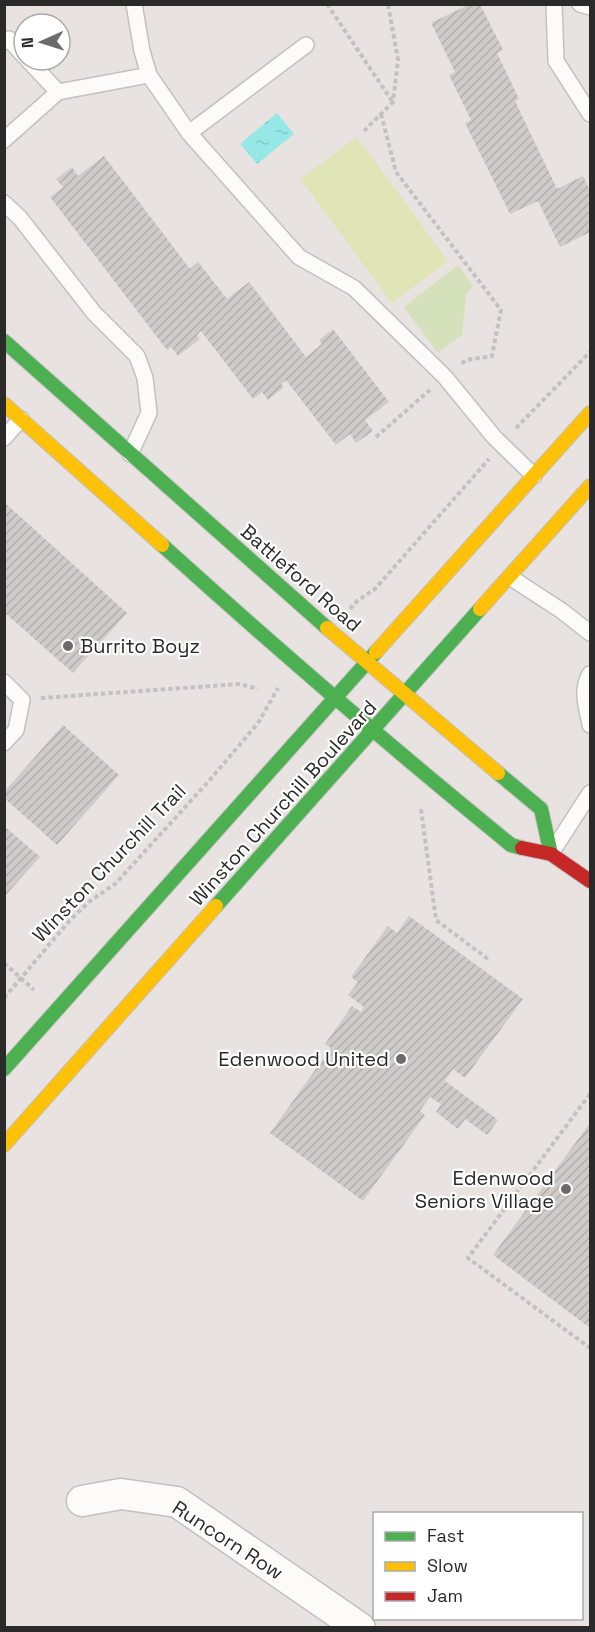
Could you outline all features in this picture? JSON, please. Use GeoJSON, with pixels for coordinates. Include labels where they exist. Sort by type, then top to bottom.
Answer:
{"type":"FeatureCollection","features":[{"type":"Feature","properties":{"kind":"main road","name":"Battleford Road"},"geometry":{"type":"LineString","coordinates":[[4,341],[321,623],[541,808],[551,854]]}},
{"type":"Feature","properties":{"kind":"main road"},"geometry":{"type":"LineString","coordinates":[[4,404],[334,698],[511,845],[551,854],[591,881]]}},
{"type":"Feature","properties":{"kind":"main road","name":"Winston Churchill Boulevard"},"geometry":{"type":"LineString","coordinates":[[4,1069],[591,413]]}},
{"type":"Feature","properties":{"kind":"main road","name":"Winston Churchill Boulevard"},"geometry":{"type":"LineString","coordinates":[[4,1145],[591,486]]}},
{"type":"Feature","properties":{"kind":"street","name":"Runcorn Row"},"geometry":{"type":"LineString","coordinates":[[82,1501],[121,1494],[177,1502],[360,1628]]}},
{"type":"Feature","properties":{"kind":"lane"},"geometry":{"type":"LineString","coordinates":[[134,4],[142,51],[149,75],[189,134],[299,257],[354,288],[445,377],[494,436],[534,476]]}},
{"type":"Feature","properties":{"kind":"lane"},"geometry":{"type":"LineString","coordinates":[[554,4],[556,61],[591,114]]}},
{"type":"Feature","properties":{"kind":"lane"},"geometry":{"type":"LineString","coordinates":[[580,4],[591,7]]}},
{"type":"Feature","properties":{"kind":"lane"},"geometry":{"type":"LineString","coordinates":[[189,134],[306,45]]}},
{"type":"Feature","properties":{"kind":"lane"},"geometry":{"type":"LineString","coordinates":[[39,72],[58,92]]}},
{"type":"Feature","properties":{"kind":"lane"},"geometry":{"type":"LineString","coordinates":[[4,140],[58,92],[149,75]]}},
{"type":"Feature","properties":{"kind":"lane"},"geometry":{"type":"LineString","coordinates":[[4,203],[20,218],[94,314],[136,356],[145,378],[149,413],[130,454]]}},
{"type":"Feature","properties":{"kind":"lane"},"geometry":{"type":"LineString","coordinates":[[4,438],[21,420]]}},
{"type":"Feature","properties":{"kind":"lane"},"geometry":{"type":"LineString","coordinates":[[510,577],[591,633]]}},
{"type":"Feature","properties":{"kind":"lane"},"geometry":{"type":"LineString","coordinates":[[591,674],[586,682],[584,695],[591,725]]}},
{"type":"Feature","properties":{"kind":"lane"},"geometry":{"type":"LineString","coordinates":[[4,682],[22,700],[16,730],[4,743]]}},
{"type":"Feature","properties":{"kind":"lane"},"geometry":{"type":"LineString","coordinates":[[551,854],[591,793]]}},
{"type":"Feature","properties":{"kind":"path"},"geometry":{"type":"LineString","coordinates":[[327,4],[393,102]]}},
{"type":"Feature","properties":{"kind":"path"},"geometry":{"type":"LineString","coordinates":[[364,131],[393,102],[398,60],[388,4]]}},
{"type":"Feature","properties":{"kind":"path"},"geometry":{"type":"LineString","coordinates":[[376,437],[466,360],[492,356],[501,310],[396,172],[381,114]]}},
{"type":"Feature","properties":{"kind":"path"},"geometry":{"type":"LineString","coordinates":[[513,431],[591,352]]}},
{"type":"Feature","properties":{"kind":"path"},"geometry":{"type":"LineString","coordinates":[[357,601],[375,589],[490,458]]}},
{"type":"Feature","properties":{"kind":"path"},"geometry":{"type":"LineString","coordinates":[[22,700],[240,684],[258,689]]}},
{"type":"Feature","properties":{"kind":"path","name":"Winston Churchill Trail"},"geometry":{"type":"LineString","coordinates":[[4,998],[71,919],[90,901],[115,884],[201,790],[258,723],[276,691]]}},
{"type":"Feature","properties":{"kind":"path"},"geometry":{"type":"LineString","coordinates":[[421,808],[436,920],[488,959]]}},
{"type":"Feature","properties":{"kind":"path"},"geometry":{"type":"LineString","coordinates":[[4,963],[57,1011]]}},
{"type":"Feature","properties":{"kind":"path"},"geometry":{"type":"LineString","coordinates":[[591,1094],[468,1258],[591,1348]]}},
{"type":"Feature","properties":{"kind":"green space"},"geometry":{"type":"Polygon","coordinates":[[[357,137],[448,261],[392,303],[300,179],[357,137]]]}},
{"type":"Feature","properties":{"kind":"green space"},"geometry":{"type":"Polygon","coordinates":[[[458,265],[473,286],[466,295],[462,335],[438,353],[404,307],[458,265]]]}},
{"type":"Feature","properties":{"kind":"water"},"geometry":{"type":"Polygon","coordinates":[[[277,113],[294,134],[257,164],[240,144],[277,113]]]}},
{"type":"Feature","properties":{"kind":"building"},"geometry":{"type":"Polygon","coordinates":[[[470,4],[480,4],[503,50],[497,53],[519,99],[515,101],[557,189],[583,176],[590,191],[590,232],[560,247],[538,201],[510,214],[465,123],[471,120],[449,75],[455,72],[431,23],[470,4]]]}},
{"type":"Feature","properties":{"kind":"building"},"geometry":{"type":"Polygon","coordinates":[[[104,156],[190,269],[198,262],[227,299],[249,282],[306,357],[322,344],[319,340],[333,329],[389,402],[365,420],[373,431],[356,443],[350,434],[336,445],[286,380],[281,384],[284,387],[268,400],[262,392],[253,399],[201,331],[197,335],[200,339],[178,356],[171,347],[167,350],[50,197],[63,187],[56,179],[72,167],[78,176],[104,156]]]}},
{"type":"Feature","properties":{"kind":"building"},"geometry":{"type":"Polygon","coordinates":[[[4,502],[127,613],[73,673],[4,612],[4,502]]]}},
{"type":"Feature","properties":{"kind":"building"},"geometry":{"type":"Polygon","coordinates":[[[63,725],[119,775],[57,845],[4,798],[4,792],[63,725]]]}},
{"type":"Feature","properties":{"kind":"building"},"geometry":{"type":"Polygon","coordinates":[[[4,826],[40,857],[4,897],[4,826]]]}},
{"type":"Feature","properties":{"kind":"building","name":"Edenwood United"},"geometry":{"type":"Polygon","coordinates":[[[409,916],[523,999],[465,1078],[453,1069],[445,1081],[498,1120],[487,1135],[465,1119],[458,1129],[436,1112],[441,1104],[430,1097],[420,1111],[425,1115],[363,1201],[270,1133],[331,1048],[325,1044],[352,1006],[361,1012],[364,1007],[348,995],[358,982],[351,977],[388,926],[397,933],[409,916]]]}},
{"type":"Feature","properties":{"kind":"building","name":"Edenwood Seniors Village"},"geometry":{"type":"Polygon","coordinates":[[[590,1123],[590,1328],[493,1255],[590,1123]]]}},
{"type":"Feature","properties":{"kind":"traffic: fast"},"geometry":{"type":"LineString","coordinates":[[4,341],[327,628]]}},
{"type":"Feature","properties":{"kind":"traffic: fast"},"geometry":{"type":"LineString","coordinates":[[162,545],[422,772],[511,845],[522,848]]}},
{"type":"Feature","properties":{"kind":"traffic: fast"},"geometry":{"type":"LineString","coordinates":[[216,906],[480,609]]}},
{"type":"Feature","properties":{"kind":"traffic: fast"},"geometry":{"type":"LineString","coordinates":[[4,1069],[376,652]]}},
{"type":"Feature","properties":{"kind":"traffic: fast"},"geometry":{"type":"LineString","coordinates":[[498,773],[541,809],[551,854]]}},
{"type":"Feature","properties":{"kind":"traffic: slow"},"geometry":{"type":"LineString","coordinates":[[4,404],[162,545]]}},
{"type":"Feature","properties":{"kind":"traffic: slow"},"geometry":{"type":"LineString","coordinates":[[376,652],[590,413]]}},
{"type":"Feature","properties":{"kind":"traffic: slow"},"geometry":{"type":"LineString","coordinates":[[480,609],[590,486]]}},
{"type":"Feature","properties":{"kind":"traffic: slow"},"geometry":{"type":"LineString","coordinates":[[327,628],[498,773]]}},
{"type":"Feature","properties":{"kind":"traffic: slow"},"geometry":{"type":"LineString","coordinates":[[4,1145],[216,906]]}},
{"type":"Feature","properties":{"kind":"traffic: jam"},"geometry":{"type":"LineString","coordinates":[[522,848],[551,854],[590,881]]}},
{"type":"Feature","properties":{"kind":"place","name":"Burrito Boyz"},"geometry":{"type":"Point","coordinates":[68,646]}},
{"type":"Feature","properties":{"kind":"place","name":"Edenwood United"},"geometry":{"type":"Point","coordinates":[401,1059]}},
{"type":"Feature","properties":{"kind":"place","name":"Edenwood Seniors Village"},"geometry":{"type":"Point","coordinates":[566,1189]}}]}
